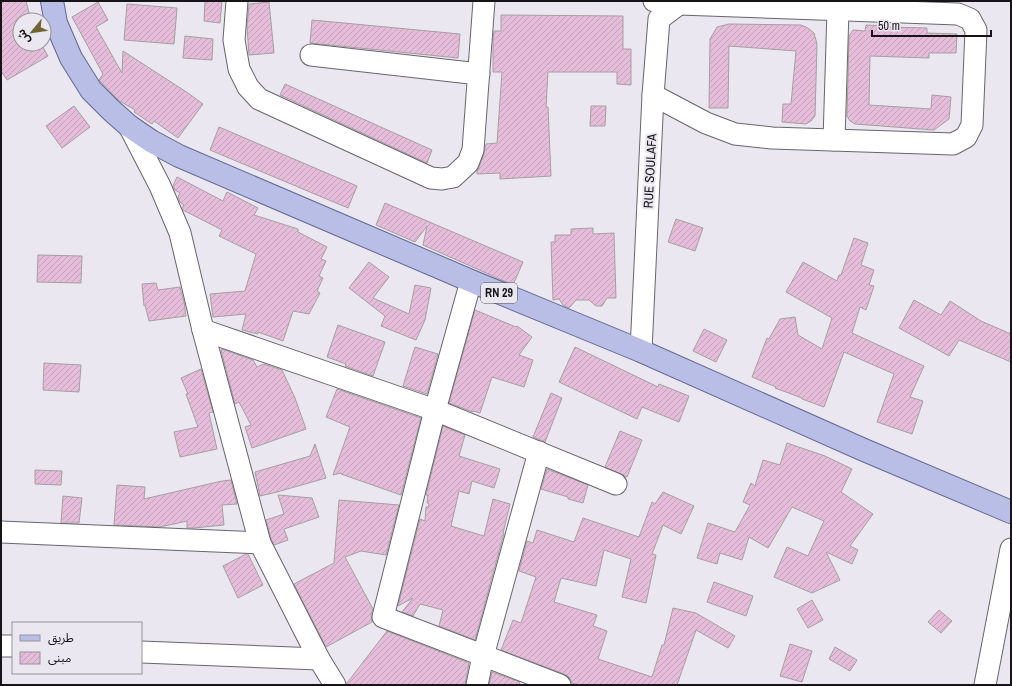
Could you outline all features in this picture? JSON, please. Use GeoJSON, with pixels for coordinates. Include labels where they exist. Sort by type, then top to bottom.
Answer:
{"type":"FeatureCollection","features":[{"type":"Feature","properties":{"kind":"main road","name":"RN 29"},"geometry":{"type":"LineString","coordinates":[[52,1],[56,22],[71,58],[91,90],[129,126],[151,141],[179,156],[471,281],[641,351],[864,450],[1011,512]]}},
{"type":"Feature","properties":{"kind":"street"},"geometry":{"type":"LineString","coordinates":[[237,1],[234,40],[239,69],[248,87],[259,99],[431,178],[442,179],[453,177],[468,163],[473,150],[484,1]]}},
{"type":"Feature","properties":{"kind":"street"},"geometry":{"type":"LineString","coordinates":[[653,95],[706,123],[735,134],[772,138],[953,144],[966,137],[972,124],[976,30],[970,19],[958,14],[654,1]]}},
{"type":"Feature","properties":{"kind":"street","name":"RUE SOULAFA"},"geometry":{"type":"LineString","coordinates":[[641,351],[653,95],[659,19],[679,2]]}},
{"type":"Feature","properties":{"kind":"street"},"geometry":{"type":"LineString","coordinates":[[834,140],[838,10]]}},
{"type":"Feature","properties":{"kind":"street"},"geometry":{"type":"LineString","coordinates":[[311,56],[479,74]]}},
{"type":"Feature","properties":{"kind":"street"},"geometry":{"type":"LineString","coordinates":[[129,126],[160,186],[180,233],[203,330],[260,543],[319,659],[335,685]]}},
{"type":"Feature","properties":{"kind":"street"},"geometry":{"type":"LineString","coordinates":[[471,281],[435,410],[383,617],[560,685]]}},
{"type":"Feature","properties":{"kind":"street"},"geometry":{"type":"LineString","coordinates":[[203,330],[435,410],[616,484]]}},
{"type":"Feature","properties":{"kind":"street"},"geometry":{"type":"LineString","coordinates":[[477,685],[483,656],[539,452]]}},
{"type":"Feature","properties":{"kind":"street"},"geometry":{"type":"LineString","coordinates":[[1,532],[260,543]]}},
{"type":"Feature","properties":{"kind":"street"},"geometry":{"type":"LineString","coordinates":[[985,685],[1011,549]]}},
{"type":"Feature","properties":{"kind":"street"},"geometry":{"type":"LineString","coordinates":[[1,646],[12,646]]}},
{"type":"Feature","properties":{"kind":"street"},"geometry":{"type":"LineString","coordinates":[[142,652],[319,659]]}},
{"type":"Feature","properties":{"kind":"building"},"geometry":{"type":"Polygon","coordinates":[[[1,1],[26,1],[29,12],[12,12],[12,52],[46,52],[48,56],[7,80],[1,71],[1,1]]]}},
{"type":"Feature","properties":{"kind":"building"},"geometry":{"type":"Polygon","coordinates":[[[205,1],[222,1],[220,23],[204,21],[205,1]]]}},
{"type":"Feature","properties":{"kind":"building"},"geometry":{"type":"Polygon","coordinates":[[[98,2],[108,20],[96,27],[122,73],[123,51],[203,104],[178,138],[154,121],[152,124],[134,112],[135,110],[118,100],[99,80],[103,74],[72,17],[98,2]]]}},
{"type":"Feature","properties":{"kind":"building"},"geometry":{"type":"Polygon","coordinates":[[[269,2],[274,53],[249,55],[247,27],[249,4],[269,2]]]}},
{"type":"Feature","properties":{"kind":"building"},"geometry":{"type":"Polygon","coordinates":[[[127,4],[177,8],[174,44],[124,40],[127,4]]]}},
{"type":"Feature","properties":{"kind":"building"},"geometry":{"type":"Polygon","coordinates":[[[501,15],[623,16],[623,49],[631,49],[631,85],[617,84],[617,72],[548,72],[546,107],[548,107],[551,176],[500,179],[500,173],[477,174],[486,144],[497,143],[502,72],[493,72],[493,39],[494,31],[501,31],[501,15]]]}},
{"type":"Feature","properties":{"kind":"building"},"geometry":{"type":"Polygon","coordinates":[[[312,20],[460,34],[458,58],[310,43],[312,20]]]}},
{"type":"Feature","properties":{"kind":"building"},"geometry":{"type":"Polygon","coordinates":[[[729,24],[801,25],[814,33],[817,44],[815,116],[811,121],[806,124],[782,122],[783,104],[791,104],[796,51],[729,46],[728,108],[709,108],[710,39],[717,27],[729,24]]]}},
{"type":"Feature","properties":{"kind":"building"},"geometry":{"type":"Polygon","coordinates":[[[866,25],[927,28],[927,33],[957,34],[956,53],[929,53],[929,58],[870,56],[869,105],[931,109],[932,95],[951,97],[949,119],[934,130],[855,124],[850,121],[847,116],[849,36],[853,30],[865,31],[866,25]]]}},
{"type":"Feature","properties":{"kind":"building"},"geometry":{"type":"Polygon","coordinates":[[[185,36],[213,39],[212,60],[183,58],[185,36]]]}},
{"type":"Feature","properties":{"kind":"building"},"geometry":{"type":"Polygon","coordinates":[[[285,84],[432,150],[427,163],[280,95],[285,84]]]}},
{"type":"Feature","properties":{"kind":"building"},"geometry":{"type":"Polygon","coordinates":[[[74,106],[90,127],[62,148],[46,126],[74,106]]]}},
{"type":"Feature","properties":{"kind":"building"},"geometry":{"type":"Polygon","coordinates":[[[591,106],[606,106],[605,126],[590,126],[591,106]]]}},
{"type":"Feature","properties":{"kind":"building"},"geometry":{"type":"Polygon","coordinates":[[[219,127],[357,186],[348,208],[210,150],[219,127]]]}},
{"type":"Feature","properties":{"kind":"building"},"geometry":{"type":"Polygon","coordinates":[[[177,177],[223,201],[227,192],[258,208],[254,215],[298,229],[298,232],[327,247],[321,259],[326,261],[319,276],[323,278],[317,291],[320,293],[309,314],[293,311],[283,341],[258,332],[258,334],[242,330],[246,314],[213,317],[210,294],[245,291],[256,254],[219,236],[222,230],[183,210],[182,208],[184,205],[180,202],[178,197],[180,193],[175,190],[173,186],[177,177]]]}},
{"type":"Feature","properties":{"kind":"building"},"geometry":{"type":"Polygon","coordinates":[[[385,203],[523,262],[513,285],[423,245],[427,226],[415,242],[376,225],[385,203]]]}},
{"type":"Feature","properties":{"kind":"building"},"geometry":{"type":"Polygon","coordinates":[[[676,219],[703,228],[695,251],[668,242],[676,219]]]}},
{"type":"Feature","properties":{"kind":"building"},"geometry":{"type":"Polygon","coordinates":[[[593,228],[593,234],[614,233],[616,298],[607,298],[602,306],[596,306],[589,300],[576,300],[569,308],[563,305],[559,299],[553,300],[551,242],[555,242],[555,235],[571,235],[571,229],[593,228]]]}},
{"type":"Feature","properties":{"kind":"building"},"geometry":{"type":"Polygon","coordinates":[[[854,238],[868,243],[861,265],[874,270],[869,285],[874,286],[866,310],[860,307],[852,333],[924,366],[910,397],[923,401],[912,434],[877,422],[894,374],[844,352],[824,407],[775,388],[776,387],[752,377],[767,338],[769,339],[780,319],[795,317],[798,335],[822,349],[832,318],[786,292],[803,262],[837,281],[839,275],[841,275],[854,238]]]}},
{"type":"Feature","properties":{"kind":"building"},"geometry":{"type":"Polygon","coordinates":[[[38,255],[82,256],[81,283],[37,282],[38,255]]]}},
{"type":"Feature","properties":{"kind":"building"},"geometry":{"type":"Polygon","coordinates":[[[369,262],[389,277],[373,298],[409,314],[415,285],[431,288],[425,320],[416,340],[381,326],[385,316],[349,288],[369,262]]]}},
{"type":"Feature","properties":{"kind":"building"},"geometry":{"type":"Polygon","coordinates":[[[156,283],[158,290],[180,287],[186,316],[149,321],[145,305],[144,306],[142,284],[156,283]]]}},
{"type":"Feature","properties":{"kind":"building"},"geometry":{"type":"Polygon","coordinates":[[[914,300],[941,315],[950,301],[981,321],[1011,334],[1011,362],[959,340],[949,356],[899,328],[914,300]]]}},
{"type":"Feature","properties":{"kind":"building"},"geometry":{"type":"Polygon","coordinates":[[[475,310],[516,327],[517,326],[532,337],[519,355],[533,360],[524,387],[492,377],[480,413],[449,403],[475,310]]]}},
{"type":"Feature","properties":{"kind":"building"},"geometry":{"type":"Polygon","coordinates":[[[338,325],[385,342],[373,376],[345,366],[346,364],[327,357],[338,325]]]}},
{"type":"Feature","properties":{"kind":"building"},"geometry":{"type":"Polygon","coordinates":[[[704,329],[727,340],[716,362],[693,351],[704,329]]]}},
{"type":"Feature","properties":{"kind":"building"},"geometry":{"type":"Polygon","coordinates":[[[415,347],[438,354],[427,394],[403,386],[415,347]]]}},
{"type":"Feature","properties":{"kind":"building"},"geometry":{"type":"Polygon","coordinates":[[[575,347],[658,387],[659,384],[689,396],[679,422],[642,407],[637,419],[559,382],[575,347]]]}},
{"type":"Feature","properties":{"kind":"building"},"geometry":{"type":"Polygon","coordinates":[[[222,349],[253,360],[257,367],[264,364],[282,370],[295,398],[306,429],[252,448],[245,427],[251,425],[239,402],[235,404],[221,350],[222,349]]]}},
{"type":"Feature","properties":{"kind":"building"},"geometry":{"type":"Polygon","coordinates":[[[44,363],[81,365],[79,392],[43,390],[44,363]]]}},
{"type":"Feature","properties":{"kind":"building"},"geometry":{"type":"Polygon","coordinates":[[[201,369],[213,412],[209,413],[217,449],[180,457],[174,432],[198,427],[186,394],[188,394],[181,378],[201,369]]]}},
{"type":"Feature","properties":{"kind":"building"},"geometry":{"type":"Polygon","coordinates":[[[337,389],[421,418],[401,495],[341,473],[333,475],[350,427],[326,417],[337,389]]]}},
{"type":"Feature","properties":{"kind":"building"},"geometry":{"type":"Polygon","coordinates":[[[551,393],[562,398],[545,442],[533,437],[551,393]]]}},
{"type":"Feature","properties":{"kind":"building"},"geometry":{"type":"Polygon","coordinates":[[[443,426],[465,435],[459,456],[500,469],[494,488],[472,481],[469,494],[459,491],[451,526],[484,536],[493,499],[510,504],[504,533],[475,640],[439,626],[443,610],[420,604],[413,616],[402,612],[413,598],[398,606],[420,519],[425,521],[426,507],[428,507],[429,504],[427,503],[428,495],[426,495],[443,426]]]}},
{"type":"Feature","properties":{"kind":"building"},"geometry":{"type":"Polygon","coordinates":[[[620,431],[642,440],[627,477],[605,467],[620,431]]]}},
{"type":"Feature","properties":{"kind":"building"},"geometry":{"type":"Polygon","coordinates":[[[787,443],[825,456],[852,469],[841,492],[873,514],[850,546],[858,550],[852,564],[826,552],[840,580],[812,593],[774,577],[787,547],[808,556],[824,521],[792,507],[768,548],[749,537],[742,560],[720,553],[717,564],[697,558],[708,523],[735,532],[750,505],[743,502],[751,483],[755,486],[763,460],[780,465],[787,443]]]}},
{"type":"Feature","properties":{"kind":"building"},"geometry":{"type":"Polygon","coordinates":[[[315,444],[326,478],[260,496],[255,472],[310,456],[315,444]]]}},
{"type":"Feature","properties":{"kind":"building"},"geometry":{"type":"Polygon","coordinates":[[[547,469],[588,485],[583,503],[541,489],[547,469]]]}},
{"type":"Feature","properties":{"kind":"building"},"geometry":{"type":"Polygon","coordinates":[[[35,470],[62,471],[61,485],[35,484],[35,470]]]}},
{"type":"Feature","properties":{"kind":"building"},"geometry":{"type":"Polygon","coordinates":[[[231,480],[237,504],[222,505],[224,525],[187,528],[187,521],[160,527],[114,525],[117,485],[145,487],[144,499],[231,480]]]}},
{"type":"Feature","properties":{"kind":"building"},"geometry":{"type":"Polygon","coordinates":[[[663,492],[694,506],[681,534],[663,525],[652,554],[656,555],[646,603],[622,597],[631,559],[604,550],[596,586],[561,578],[554,602],[597,615],[593,626],[607,631],[598,659],[652,677],[662,645],[664,645],[673,608],[696,613],[735,636],[728,648],[696,630],[677,685],[578,685],[572,683],[569,677],[564,674],[501,650],[513,620],[521,623],[536,577],[519,571],[527,541],[533,543],[537,530],[574,542],[583,518],[639,537],[652,502],[655,504],[663,492]]]}},
{"type":"Feature","properties":{"kind":"building"},"geometry":{"type":"Polygon","coordinates":[[[278,495],[312,498],[319,517],[284,529],[288,540],[274,545],[266,520],[284,514],[278,495]]]}},
{"type":"Feature","properties":{"kind":"building"},"geometry":{"type":"Polygon","coordinates":[[[63,496],[82,498],[79,523],[61,523],[63,496]]]}},
{"type":"Feature","properties":{"kind":"building"},"geometry":{"type":"Polygon","coordinates":[[[339,500],[399,505],[386,555],[361,551],[345,557],[373,609],[371,614],[372,622],[326,647],[294,584],[334,563],[339,500]]]}},
{"type":"Feature","properties":{"kind":"building"},"geometry":{"type":"Polygon","coordinates":[[[248,554],[263,585],[238,598],[223,566],[248,554]]]}},
{"type":"Feature","properties":{"kind":"building"},"geometry":{"type":"Polygon","coordinates":[[[714,582],[753,596],[746,616],[707,602],[714,582]]]}},
{"type":"Feature","properties":{"kind":"building"},"geometry":{"type":"Polygon","coordinates":[[[812,600],[823,620],[808,628],[797,609],[812,600]]]}},
{"type":"Feature","properties":{"kind":"building"},"geometry":{"type":"Polygon","coordinates":[[[939,610],[952,621],[941,633],[928,622],[939,610]]]}},
{"type":"Feature","properties":{"kind":"building"},"geometry":{"type":"Polygon","coordinates":[[[387,631],[469,663],[465,685],[347,685],[387,631]]]}},
{"type":"Feature","properties":{"kind":"building"},"geometry":{"type":"Polygon","coordinates":[[[790,644],[812,651],[802,682],[780,676],[790,644]]]}},
{"type":"Feature","properties":{"kind":"building"},"geometry":{"type":"Polygon","coordinates":[[[835,647],[857,660],[850,671],[829,659],[835,647]]]}},
{"type":"Feature","properties":{"kind":"building"},"geometry":{"type":"Polygon","coordinates":[[[492,672],[520,682],[519,685],[489,685],[492,672]]]}}]}
